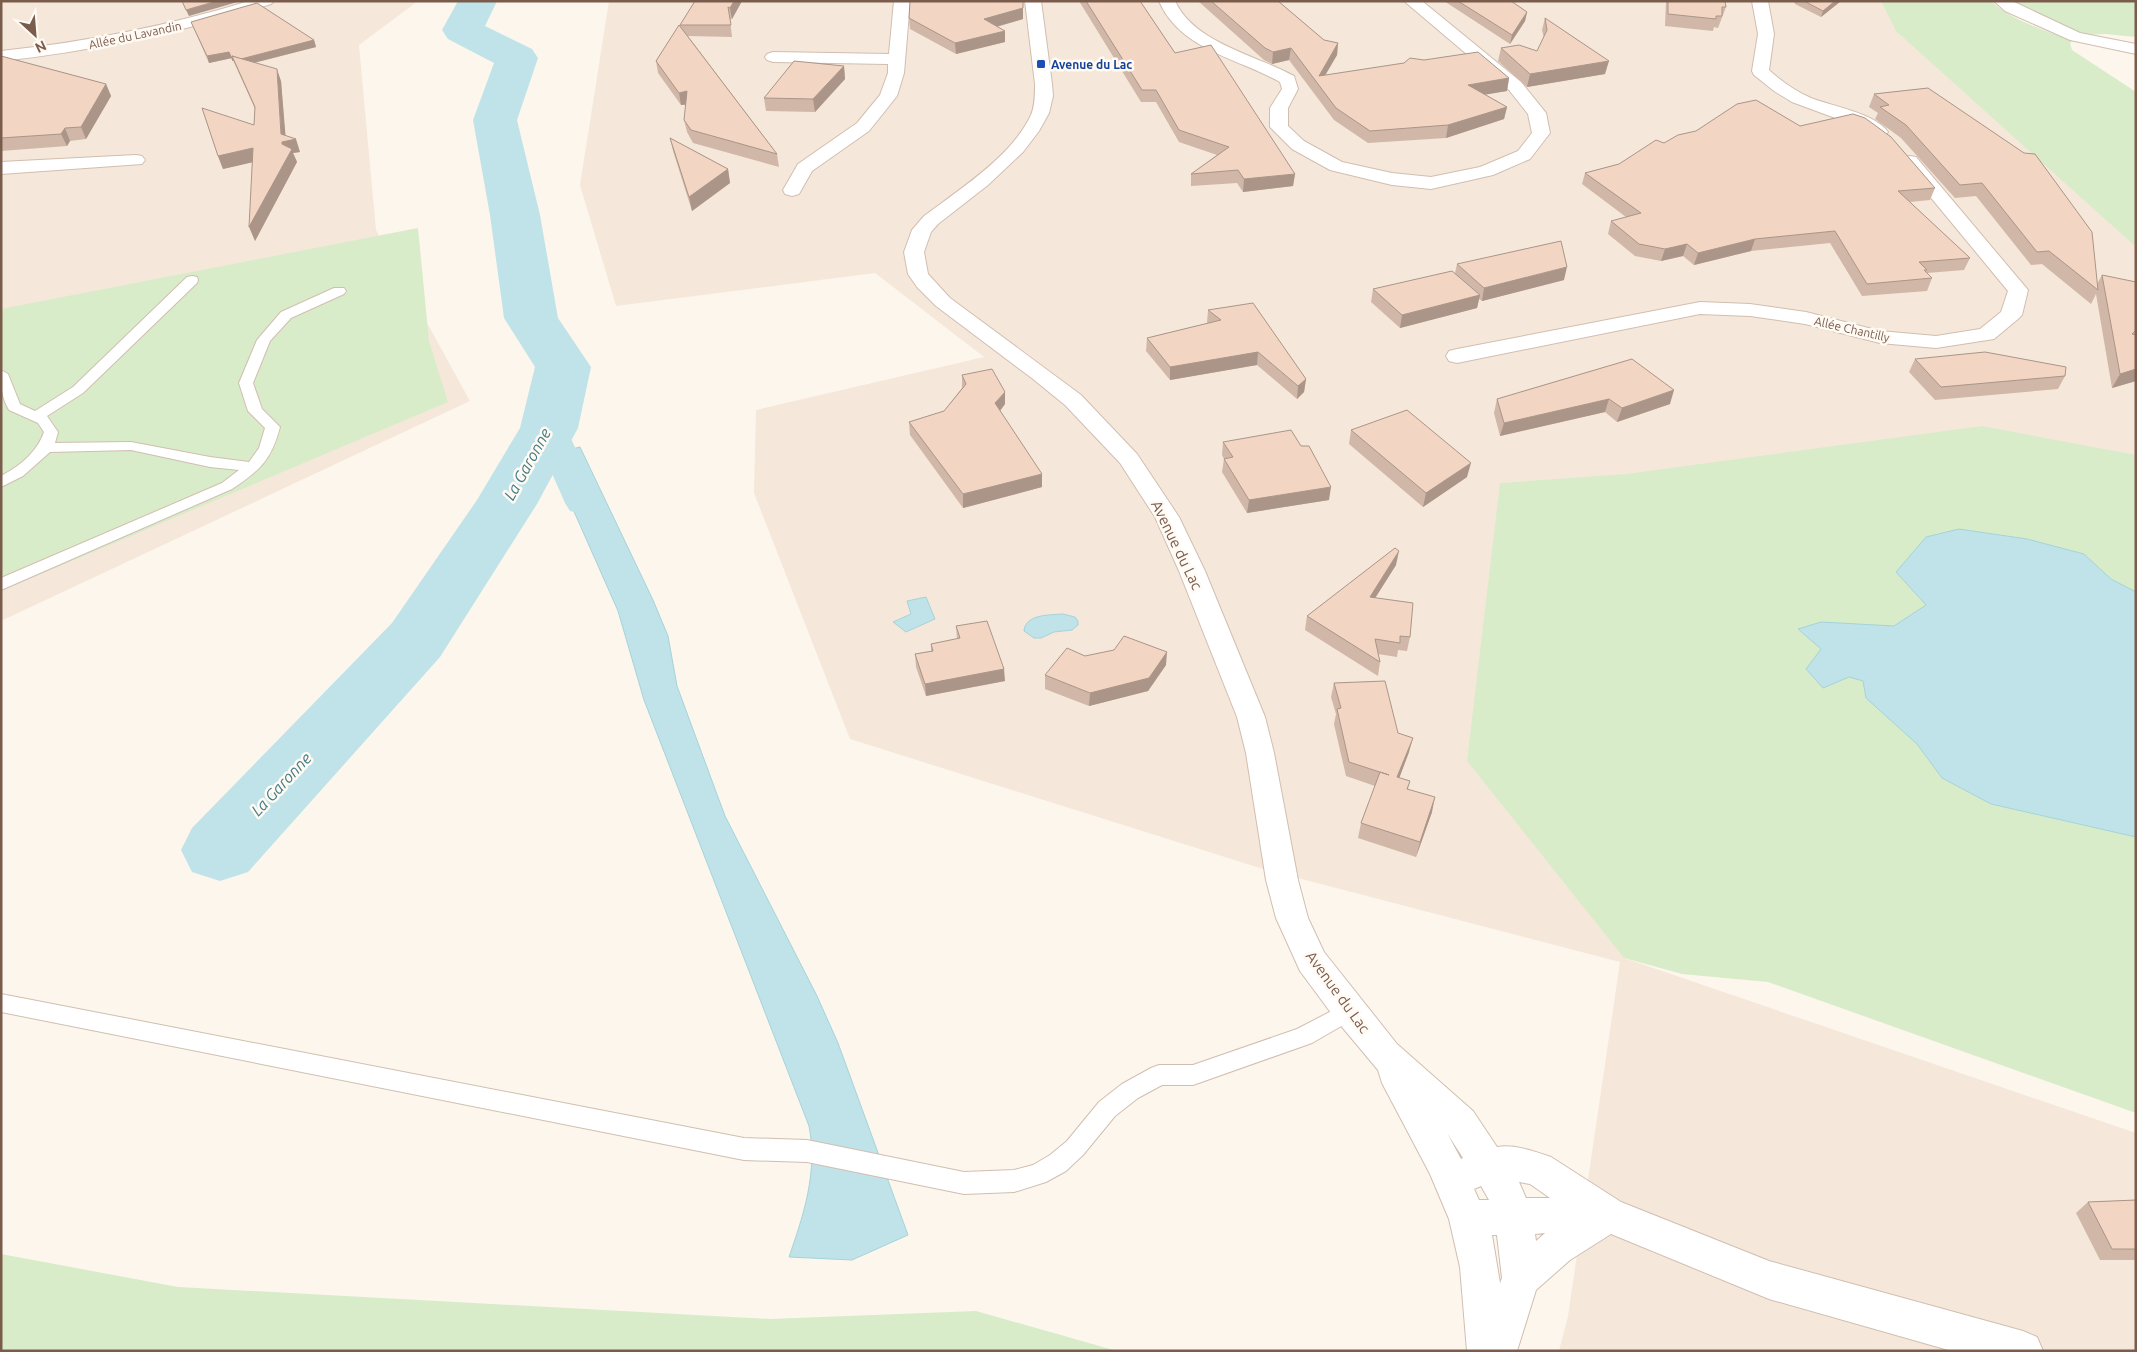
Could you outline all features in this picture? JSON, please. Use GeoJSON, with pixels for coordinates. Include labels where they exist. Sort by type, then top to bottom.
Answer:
{"type":"FeatureCollection","features":[{"type":"Feature","properties":{"kind":"street","name":"Allée du Lavandin"},"geometry":{"type":"LineString","coordinates":[[1,56],[52,51],[119,40],[213,18],[266,1]]}},
{"type":"Feature","properties":{"kind":"street"},"geometry":{"type":"LineString","coordinates":[[792,190],[805,168],[863,128],[888,96],[896,73],[902,1]]}},
{"type":"Feature","properties":{"kind":"street","name":"Avenue du Lac"},"geometry":{"type":"LineString","coordinates":[[1033,1],[1044,98],[1036,122],[1008,160],[931,220],[922,230],[914,252],[916,268],[924,284],[932,293],[1041,374],[1079,406],[1129,459],[1166,517],[1192,571],[1251,717],[1260,752],[1282,880],[1292,918],[1312,961],[1385,1055],[1460,1122],[1503,1187],[1514,1216],[1521,1278],[1497,1351]]}},
{"type":"Feature","properties":{"kind":"street"},"geometry":{"type":"LineString","coordinates":[[1167,1],[1181,24],[1207,42],[1244,60],[1277,72],[1288,80],[1290,89],[1279,108],[1279,127],[1298,145],[1336,166],[1392,180],[1430,182],[1486,171],[1524,155],[1541,133],[1537,113],[1515,86],[1412,1]]}},
{"type":"Feature","properties":{"kind":"street","name":"Allée Chantilly"},"geometry":{"type":"LineString","coordinates":[[1457,356],[1700,308],[1750,310],[1796,317],[1880,337],[1936,342],[1986,334],[2011,315],[2018,290],[1897,146],[1867,124],[1803,101],[1776,86],[1760,71],[1766,34],[1760,1]]}},
{"type":"Feature","properties":{"kind":"street"},"geometry":{"type":"LineString","coordinates":[[2002,1],[2010,8],[2076,37],[2136,49]]}},
{"type":"Feature","properties":{"kind":"street"},"geometry":{"type":"LineString","coordinates":[[773,56],[898,59]]}},
{"type":"Feature","properties":{"kind":"street"},"geometry":{"type":"LineString","coordinates":[[1,168],[136,160]]}},
{"type":"Feature","properties":{"kind":"street","name":"Avenue du Lac"},"geometry":{"type":"LineString","coordinates":[[1385,1055],[1452,1181],[1468,1219],[1478,1262],[1488,1351]]}},
{"type":"Feature","properties":{"kind":"street"},"geometry":{"type":"LineString","coordinates":[[1452,1181],[1488,1165],[1506,1162],[1538,1169],[1608,1215],[1769,1280],[2023,1351]]}},
{"type":"Feature","properties":{"kind":"street"},"geometry":{"type":"LineString","coordinates":[[1468,1219],[1514,1216],[1608,1215]]}},
{"type":"Feature","properties":{"kind":"street"},"geometry":{"type":"LineString","coordinates":[[1521,1278],[1557,1248],[1608,1215]]}},
{"type":"Feature","properties":{"kind":"lane"},"geometry":{"type":"LineString","coordinates":[[36,417],[78,390],[192,280]]}},
{"type":"Feature","properties":{"kind":"lane"},"geometry":{"type":"LineString","coordinates":[[1,585],[227,486],[254,467],[268,447],[273,427],[255,411],[246,383],[264,340],[286,315],[339,291]]}},
{"type":"Feature","properties":{"kind":"lane"},"geometry":{"type":"LineString","coordinates":[[1,374],[14,407],[43,420],[51,432],[46,448],[18,473],[1,482]]}},
{"type":"Feature","properties":{"kind":"lane"},"geometry":{"type":"LineString","coordinates":[[46,448],[131,446],[210,462],[254,467]]}},
{"type":"Feature","properties":{"kind":"lane"},"geometry":{"type":"LineString","coordinates":[[1,1003],[744,1149],[807,1151],[964,1182],[998,1183],[1014,1181],[1038,1174],[1058,1163],[1075,1148],[1108,1109],[1130,1091],[1159,1075],[1193,1075],[1304,1036],[1349,1011]]}},
{"type":"Feature","properties":{"kind":"shaded area"},"geometry":{"type":"Polygon","coordinates":[[[1,1],[418,1],[359,45],[376,230],[470,401],[1,621],[1,1]]]}},
{"type":"Feature","properties":{"kind":"shaded area"},"geometry":{"type":"Polygon","coordinates":[[[609,1],[1921,1],[2136,219],[2136,479],[1624,958],[2136,1133],[2136,1351],[1559,1351],[1568,1316],[1620,962],[1263,869],[850,739],[754,493],[756,410],[984,357],[875,273],[616,306],[580,185],[609,1]]]}},
{"type":"Feature","properties":{"kind":"green space"},"geometry":{"type":"Polygon","coordinates":[[[1881,1],[1992,1],[1999,8],[2018,19],[2072,41],[2070,43],[2072,50],[2136,92],[2136,247],[1896,31],[1881,1]]]}},
{"type":"Feature","properties":{"kind":"green space"},"geometry":{"type":"Polygon","coordinates":[[[2012,1],[2136,1],[2136,37],[2106,34],[2082,35],[2012,1]]]}},
{"type":"Feature","properties":{"kind":"green space"},"geometry":{"type":"Polygon","coordinates":[[[418,228],[429,341],[448,402],[1,591],[1,309],[418,228]]]}},
{"type":"Feature","properties":{"kind":"green space"},"geometry":{"type":"Polygon","coordinates":[[[1982,426],[2136,455],[2136,1113],[1768,982],[1682,974],[1624,958],[1467,761],[1500,483],[1626,474],[1982,426]]]}},
{"type":"Feature","properties":{"kind":"green space"},"geometry":{"type":"Polygon","coordinates":[[[1,1254],[178,1287],[770,1319],[976,1311],[1117,1351],[1,1351],[1,1254]]]}},
{"type":"Feature","properties":{"kind":"water"},"geometry":{"type":"Polygon","coordinates":[[[580,447],[653,600],[668,636],[677,686],[725,816],[817,996],[838,1043],[908,1235],[852,1260],[789,1257],[800,1225],[811,1176],[812,1159],[809,1126],[644,700],[618,611],[549,455],[580,447]]]}},
{"type":"Feature","properties":{"kind":"water"},"geometry":{"type":"Polygon","coordinates":[[[1959,529],[2027,539],[2084,554],[2111,579],[2136,592],[2136,837],[1991,804],[1942,778],[1917,744],[1866,698],[1863,681],[1849,677],[1823,688],[1806,669],[1821,649],[1798,629],[1821,622],[1894,626],[1926,605],[1896,572],[1926,537],[1959,529]]]}},
{"type":"Feature","properties":{"kind":"water"},"geometry":{"type":"Polygon","coordinates":[[[926,597],[935,619],[906,632],[893,622],[911,614],[907,601],[926,597]]]}},
{"type":"Feature","properties":{"kind":"water"},"geometry":{"type":"Polygon","coordinates":[[[1063,614],[1075,617],[1078,625],[1072,630],[1054,632],[1041,638],[1034,638],[1024,631],[1025,625],[1033,618],[1063,614]]]}},
{"type":"Feature","properties":{"kind":"water"},"geometry":{"type":"Polygon","coordinates":[[[286,746],[338,761],[310,790],[232,852],[208,846],[253,781],[286,746]]]}},
{"type":"Feature","properties":{"kind":"building"},"geometry":{"type":"Polygon","coordinates":[[[182,1],[217,1],[186,10],[182,1]]]}},
{"type":"Feature","properties":{"kind":"building"},"geometry":{"type":"Polygon","coordinates":[[[695,1],[734,1],[730,8],[728,7],[731,25],[680,25],[695,1]]]}},
{"type":"Feature","properties":{"kind":"building"},"geometry":{"type":"Polygon","coordinates":[[[910,1],[1023,1],[1023,8],[984,19],[1005,31],[955,43],[909,18],[910,1]]]}},
{"type":"Feature","properties":{"kind":"building"},"geometry":{"type":"Polygon","coordinates":[[[1086,1],[1140,1],[1175,53],[1211,45],[1295,174],[1244,179],[1238,170],[1191,174],[1229,147],[1179,130],[1156,90],[1142,90],[1086,1]]]}},
{"type":"Feature","properties":{"kind":"building"},"geometry":{"type":"Polygon","coordinates":[[[1211,1],[1278,1],[1324,40],[1338,43],[1319,76],[1404,63],[1410,58],[1424,60],[1478,52],[1509,78],[1468,85],[1507,107],[1448,125],[1370,131],[1336,108],[1291,48],[1273,52],[1265,48],[1211,1]]]}},
{"type":"Feature","properties":{"kind":"building"},"geometry":{"type":"Polygon","coordinates":[[[1458,1],[1511,1],[1527,12],[1512,35],[1458,1]]]}},
{"type":"Feature","properties":{"kind":"building"},"geometry":{"type":"Polygon","coordinates":[[[1668,1],[1725,1],[1726,7],[1722,7],[1722,16],[1716,16],[1716,19],[1668,14],[1668,1]]]}},
{"type":"Feature","properties":{"kind":"building"},"geometry":{"type":"Polygon","coordinates":[[[1804,1],[1835,1],[1823,11],[1804,1]]]}},
{"type":"Feature","properties":{"kind":"building"},"geometry":{"type":"Polygon","coordinates":[[[257,3],[314,40],[241,59],[232,56],[233,61],[229,52],[207,56],[191,22],[257,3]]]}},
{"type":"Feature","properties":{"kind":"building"},"geometry":{"type":"Polygon","coordinates":[[[1545,18],[1609,61],[1530,74],[1501,48],[1519,45],[1537,51],[1547,30],[1545,18]]]}},
{"type":"Feature","properties":{"kind":"building"},"geometry":{"type":"Polygon","coordinates":[[[679,25],[777,154],[691,130],[684,120],[687,91],[679,93],[656,61],[679,25]]]}},
{"type":"Feature","properties":{"kind":"building"},"geometry":{"type":"Polygon","coordinates":[[[1,56],[106,84],[81,127],[65,128],[61,134],[1,138],[1,56]]]}},
{"type":"Feature","properties":{"kind":"building"},"geometry":{"type":"Polygon","coordinates":[[[232,56],[277,69],[281,134],[296,139],[282,142],[282,144],[292,149],[249,227],[253,148],[218,156],[202,108],[254,125],[255,107],[232,56]]]}},
{"type":"Feature","properties":{"kind":"building"},"geometry":{"type":"Polygon","coordinates":[[[794,61],[844,66],[813,99],[764,98],[794,61]]]}},
{"type":"Feature","properties":{"kind":"building"},"geometry":{"type":"Polygon","coordinates":[[[1928,88],[2024,153],[2035,154],[2092,232],[2098,290],[2049,251],[2037,252],[1982,183],[1960,185],[1906,125],[1880,107],[1889,105],[1874,94],[1928,88]]]}},
{"type":"Feature","properties":{"kind":"building"},"geometry":{"type":"Polygon","coordinates":[[[1756,100],[1800,126],[1853,114],[1865,118],[1891,137],[1935,188],[1898,191],[1970,258],[1919,262],[1932,278],[1867,284],[1835,231],[1755,239],[1698,253],[1687,244],[1665,249],[1639,244],[1611,221],[1641,213],[1585,173],[1619,164],[1656,140],[1664,143],[1678,135],[1696,131],[1737,104],[1756,100]]]}},
{"type":"Feature","properties":{"kind":"building"},"geometry":{"type":"Polygon","coordinates":[[[670,138],[728,169],[689,197],[670,138]]]}},
{"type":"Feature","properties":{"kind":"building"},"geometry":{"type":"Polygon","coordinates":[[[1561,241],[1567,267],[1484,288],[1457,264],[1561,241]]]}},
{"type":"Feature","properties":{"kind":"building"},"geometry":{"type":"Polygon","coordinates":[[[1452,271],[1480,295],[1402,315],[1373,289],[1452,271]]]}},
{"type":"Feature","properties":{"kind":"building"},"geometry":{"type":"Polygon","coordinates":[[[2102,275],[2136,282],[2136,330],[2132,334],[2136,335],[2136,369],[2120,374],[2102,275]]]}},
{"type":"Feature","properties":{"kind":"building"},"geometry":{"type":"Polygon","coordinates":[[[1253,303],[1306,379],[1298,386],[1258,352],[1170,367],[1147,338],[1221,320],[1208,310],[1253,303]]]}},
{"type":"Feature","properties":{"kind":"building"},"geometry":{"type":"Polygon","coordinates":[[[1985,352],[2066,367],[2065,376],[1941,387],[1915,359],[1985,352]]]}},
{"type":"Feature","properties":{"kind":"building"},"geometry":{"type":"Polygon","coordinates":[[[1632,359],[1674,390],[1622,408],[1609,399],[1504,423],[1497,399],[1632,359]]]}},
{"type":"Feature","properties":{"kind":"building"},"geometry":{"type":"Polygon","coordinates":[[[992,369],[1005,392],[995,403],[1042,474],[963,494],[909,422],[944,411],[966,384],[962,375],[992,369]]]}},
{"type":"Feature","properties":{"kind":"building"},"geometry":{"type":"Polygon","coordinates":[[[1407,410],[1471,463],[1426,493],[1351,430],[1407,410]]]}},
{"type":"Feature","properties":{"kind":"building"},"geometry":{"type":"Polygon","coordinates":[[[1291,430],[1301,446],[1309,446],[1331,487],[1249,500],[1224,459],[1233,457],[1223,442],[1291,430]]]}},
{"type":"Feature","properties":{"kind":"building"},"geometry":{"type":"Polygon","coordinates":[[[1395,548],[1399,551],[1370,597],[1413,603],[1410,637],[1400,636],[1400,643],[1375,639],[1380,662],[1307,616],[1395,548]]]}},
{"type":"Feature","properties":{"kind":"building"},"geometry":{"type":"Polygon","coordinates":[[[987,621],[1004,669],[925,684],[915,654],[933,651],[931,644],[960,638],[956,626],[987,621]]]}},
{"type":"Feature","properties":{"kind":"building"},"geometry":{"type":"Polygon","coordinates":[[[1124,636],[1167,652],[1149,678],[1090,693],[1045,675],[1067,648],[1085,656],[1114,650],[1124,636]]]}},
{"type":"Feature","properties":{"kind":"building"},"geometry":{"type":"Polygon","coordinates":[[[1385,681],[1398,733],[1413,738],[1397,777],[1410,781],[1407,789],[1435,797],[1420,842],[1361,823],[1380,772],[1349,762],[1337,709],[1341,708],[1334,683],[1385,681]]]}},
{"type":"Feature","properties":{"kind":"building"},"geometry":{"type":"Polygon","coordinates":[[[2136,1200],[2136,1249],[2112,1249],[2088,1202],[2136,1200]]]}},
{"type":"Feature","properties":{"kind":"waterway","name":"La Garonne"},"geometry":{"type":"LineString","coordinates":[[220,850],[416,640],[506,504],[549,428],[563,367],[531,318],[515,215],[495,120],[517,58],[462,30],[478,1]]}},
{"type":"Feature","properties":{"kind":"waterway"},"geometry":{"type":"LineString","coordinates":[[549,428],[583,503]]}},
{"type":"Feature","properties":{"kind":"place","name":"Avenue du Lac"},"geometry":{"type":"Point","coordinates":[1041,64]}}]}
